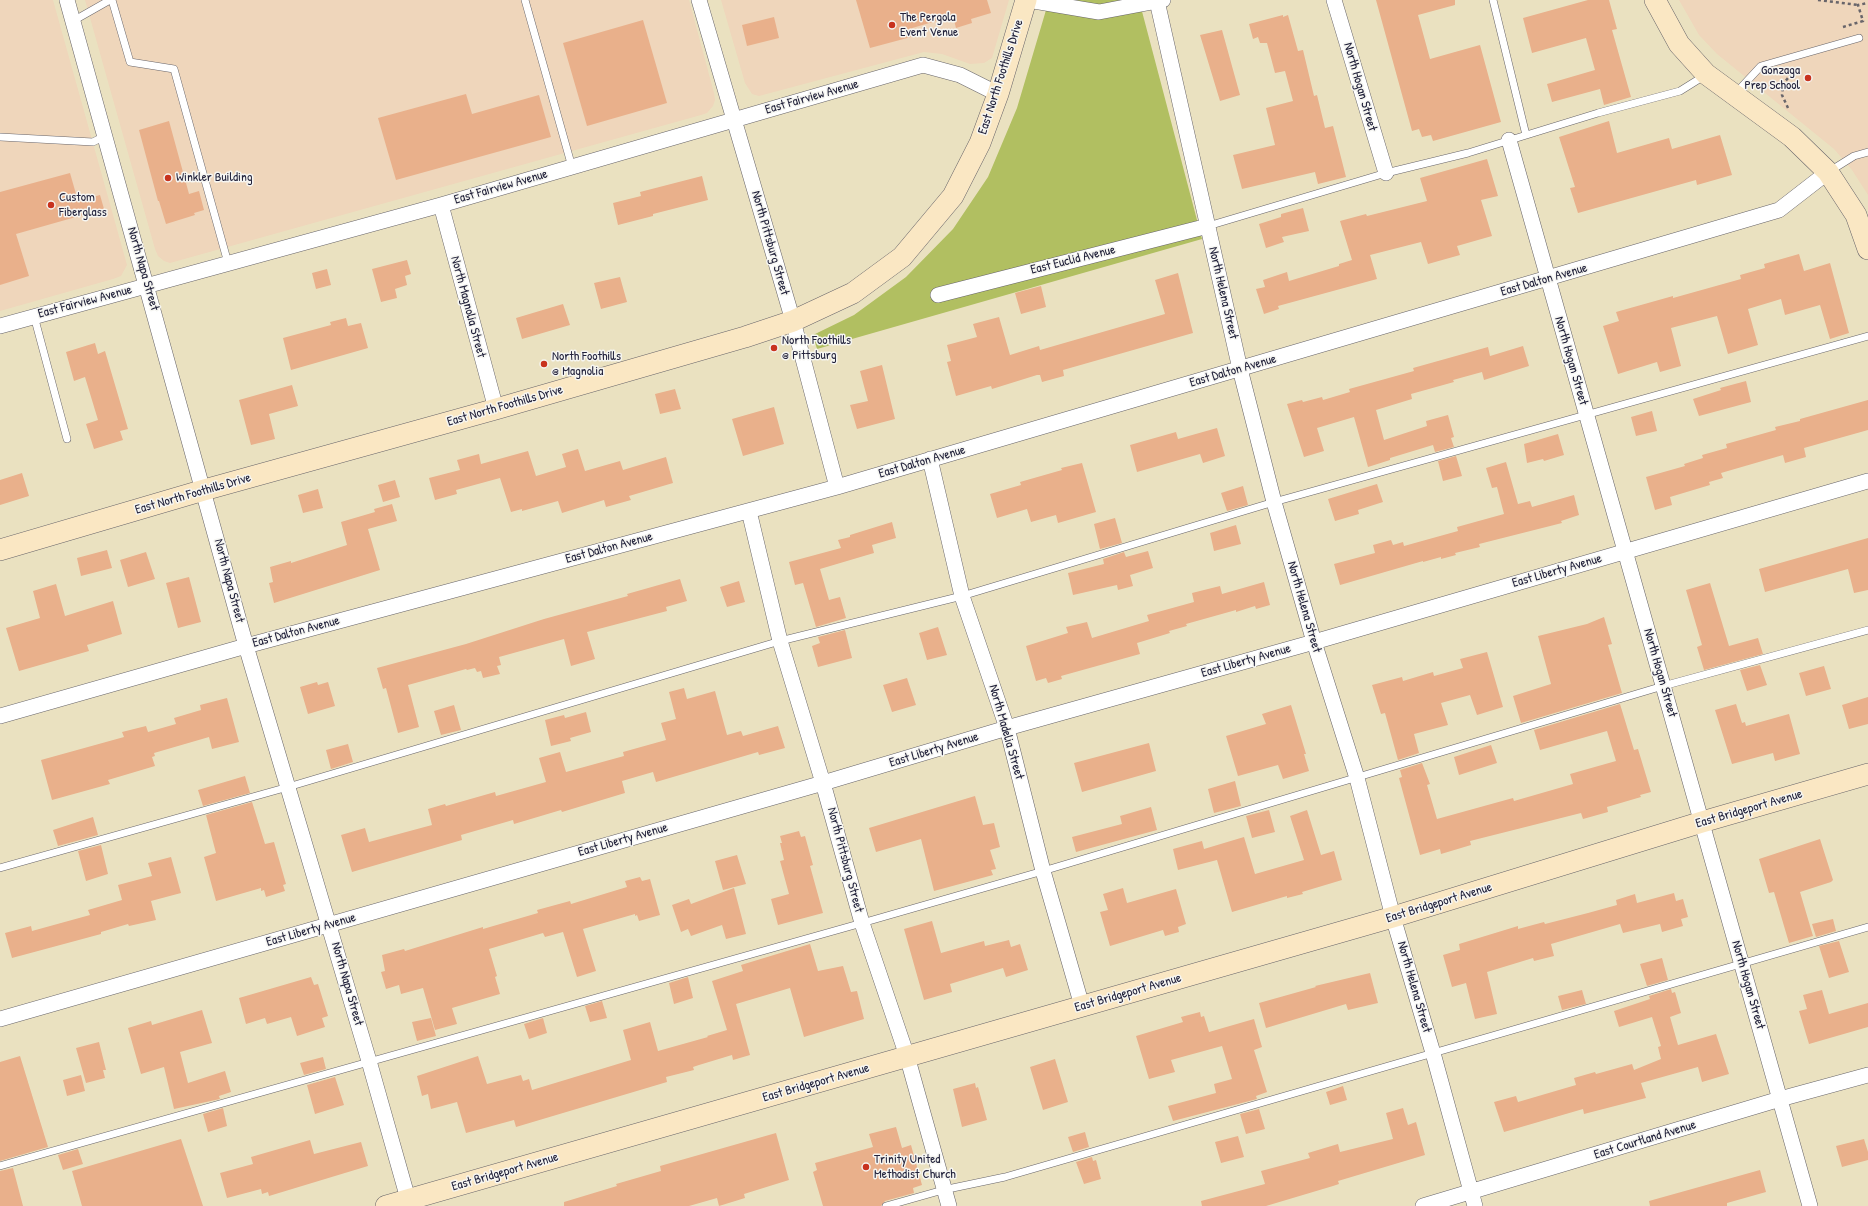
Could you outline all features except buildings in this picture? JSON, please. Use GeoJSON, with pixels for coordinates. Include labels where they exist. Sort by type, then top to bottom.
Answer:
{"type":"FeatureCollection","features":[{"type":"Feature","properties":{"kind":"street","name":"North Napa Street"},"geometry":{"type":"LineString","coordinates":[[67,0],[246,646],[329,924],[409,1203]]}},
{"type":"Feature","properties":{"kind":"street","name":"North Pittsburg Street"},"geometry":{"type":"LineString","coordinates":[[699,0],[793,321],[837,487]]}},
{"type":"Feature","properties":{"kind":"street"},"geometry":{"type":"LineString","coordinates":[[1027,0],[1099,12],[1160,1]]}},
{"type":"Feature","properties":{"kind":"street","name":"East North Foothills Drive"},"geometry":{"type":"LineString","coordinates":[[0,550],[204,490],[496,409],[745,337],[793,321],[853,293],[902,257],[952,196],[980,143],[998,94],[1027,0]]}},
{"type":"Feature","properties":{"kind":"street","name":"North Hogan Street"},"geometry":{"type":"LineString","coordinates":[[1334,0],[1386,173]]}},
{"type":"Feature","properties":{"kind":"street"},"geometry":{"type":"LineString","coordinates":[[1655,0],[1679,44],[1706,74],[1792,137],[1828,172],[1856,215],[1868,250]]}},
{"type":"Feature","properties":{"kind":"street","name":"North Helena Street"},"geometry":{"type":"LineString","coordinates":[[1160,1],[1240,369],[1274,502],[1314,642],[1357,778],[1393,917],[1433,1053],[1473,1199]]}},
{"type":"Feature","properties":{"kind":"street","name":"East Fairview Avenue"},"geometry":{"type":"LineString","coordinates":[[0,326],[441,205],[923,65],[960,75],[998,94]]}},
{"type":"Feature","properties":{"kind":"street","name":"North Hogan Street"},"geometry":{"type":"LineString","coordinates":[[1509,140],[1810,1206]]}},
{"type":"Feature","properties":{"kind":"street","name":"East Dalton Avenue"},"geometry":{"type":"LineString","coordinates":[[0,716],[246,646],[837,487],[1779,210],[1828,172]]}},
{"type":"Feature","properties":{"kind":"street","name":"North Magnolia Street"},"geometry":{"type":"LineString","coordinates":[[441,205],[496,409]]}},
{"type":"Feature","properties":{"kind":"street","name":"East Euclid Avenue"},"geometry":{"type":"LineString","coordinates":[[938,295],[1208,226]]}},
{"type":"Feature","properties":{"kind":"street","name":"North Madelia Street"},"geometry":{"type":"LineString","coordinates":[[930,459],[962,596],[1007,728],[1043,871],[1082,1006]]}},
{"type":"Feature","properties":{"kind":"street","name":"East Liberty Avenue"},"geometry":{"type":"LineString","coordinates":[[0,1019],[824,783],[1007,728],[1314,642],[1868,481]]}},
{"type":"Feature","properties":{"kind":"street","name":"North Pittsburg Street"},"geometry":{"type":"LineString","coordinates":[[749,511],[780,641],[824,783],[862,923],[907,1056],[943,1190],[949,1206]]}},
{"type":"Feature","properties":{"kind":"street","name":"East Bridgeport Avenue"},"geometry":{"type":"LineString","coordinates":[[386,1206],[409,1203],[907,1056],[1393,917],[1702,822],[1868,774]]}},
{"type":"Feature","properties":{"kind":"street","name":"East Courtland Avenue"},"geometry":{"type":"LineString","coordinates":[[1423,1206],[1473,1199],[1780,1099],[1868,1075]]}},
{"type":"Feature","properties":{"kind":"lane"},"geometry":{"type":"LineString","coordinates":[[73,21],[111,0],[130,62],[174,69],[228,263]]}},
{"type":"Feature","properties":{"kind":"lane"},"geometry":{"type":"LineString","coordinates":[[525,0],[572,167]]}},
{"type":"Feature","properties":{"kind":"lane"},"geometry":{"type":"LineString","coordinates":[[1493,0],[1526,135]]}},
{"type":"Feature","properties":{"kind":"lane"},"geometry":{"type":"LineString","coordinates":[[1735,94],[1761,66],[1859,38]]}},
{"type":"Feature","properties":{"kind":"lane"},"geometry":{"type":"LineString","coordinates":[[1208,226],[1386,173],[1468,153],[1680,91],[1706,74]]}},
{"type":"Feature","properties":{"kind":"lane"},"geometry":{"type":"LineString","coordinates":[[0,137],[93,142],[105,136]]}},
{"type":"Feature","properties":{"kind":"lane"},"geometry":{"type":"LineString","coordinates":[[1828,172],[1854,156],[1868,152]]}},
{"type":"Feature","properties":{"kind":"lane"},"geometry":{"type":"LineString","coordinates":[[34,316],[67,439]]}},
{"type":"Feature","properties":{"kind":"lane"},"geometry":{"type":"LineString","coordinates":[[0,868],[288,787],[780,641],[962,596],[1274,502],[1868,336]]}},
{"type":"Feature","properties":{"kind":"lane"},"geometry":{"type":"LineString","coordinates":[[0,1166],[862,923],[1043,871],[1663,686],[1868,630]]}},
{"type":"Feature","properties":{"kind":"lane"},"geometry":{"type":"LineString","coordinates":[[886,1206],[943,1190],[1005,1177],[1868,927]]}},
{"type":"Feature","properties":{"kind":"path"},"geometry":{"type":"LineString","coordinates":[[1818,0],[1858,5],[1868,3]]}},
{"type":"Feature","properties":{"kind":"path"},"geometry":{"type":"LineString","coordinates":[[1842,28],[1863,21],[1858,5]]}},
{"type":"Feature","properties":{"kind":"path"},"geometry":{"type":"LineString","coordinates":[[1788,108],[1782,95],[1783,84],[1791,72],[1798,70]]}},
{"type":"Feature","properties":{"kind":"shaded area"},"geometry":{"type":"Polygon","coordinates":[[[0,0],[53,0],[127,265],[121,276],[113,279],[0,311],[0,0]]]}},
{"type":"Feature","properties":{"kind":"shaded area"},"geometry":{"type":"Polygon","coordinates":[[[85,0],[689,0],[715,100],[713,106],[707,113],[701,115],[170,263],[164,261],[158,256],[155,249],[85,0]]]}},
{"type":"Feature","properties":{"kind":"shaded area"},"geometry":{"type":"Polygon","coordinates":[[[721,0],[1009,0],[992,58],[984,63],[970,64],[942,54],[924,52],[759,96],[752,94],[745,83],[721,0]]]}},
{"type":"Feature","properties":{"kind":"shaded area","name":"Gonzaga Prep School"},"geometry":{"type":"Polygon","coordinates":[[[1679,0],[1868,0],[1868,195],[1852,170],[1834,149],[1717,54],[1699,35],[1679,0]]]}},
{"type":"Feature","properties":{"kind":"green space"},"geometry":{"type":"Polygon","coordinates":[[[1049,0],[1139,0],[1202,239],[817,349],[813,335],[854,315],[906,277],[953,229],[988,177],[1017,108],[1049,0]]]}},
{"type":"Feature","properties":{"kind":"place","name":"The Pergola Event Venue"},"geometry":{"type":"Point","coordinates":[892,25]}},
{"type":"Feature","properties":{"kind":"place","name":"Gonzaga Prep School"},"geometry":{"type":"Point","coordinates":[1808,78]}},
{"type":"Feature","properties":{"kind":"place","name":"Winkler Building"},"geometry":{"type":"Point","coordinates":[168,178]}},
{"type":"Feature","properties":{"kind":"place","name":"Custom Fiberglass"},"geometry":{"type":"Point","coordinates":[51,205]}},
{"type":"Feature","properties":{"kind":"place","name":"North Foothills @ Pittsburg"},"geometry":{"type":"Point","coordinates":[774,348]}},
{"type":"Feature","properties":{"kind":"place","name":"North Foothills @ Magnolia"},"geometry":{"type":"Point","coordinates":[544,364]}},
{"type":"Feature","properties":{"kind":"place","name":"Trinity United Methodist Church"},"geometry":{"type":"Point","coordinates":[866,1167]}}]}
